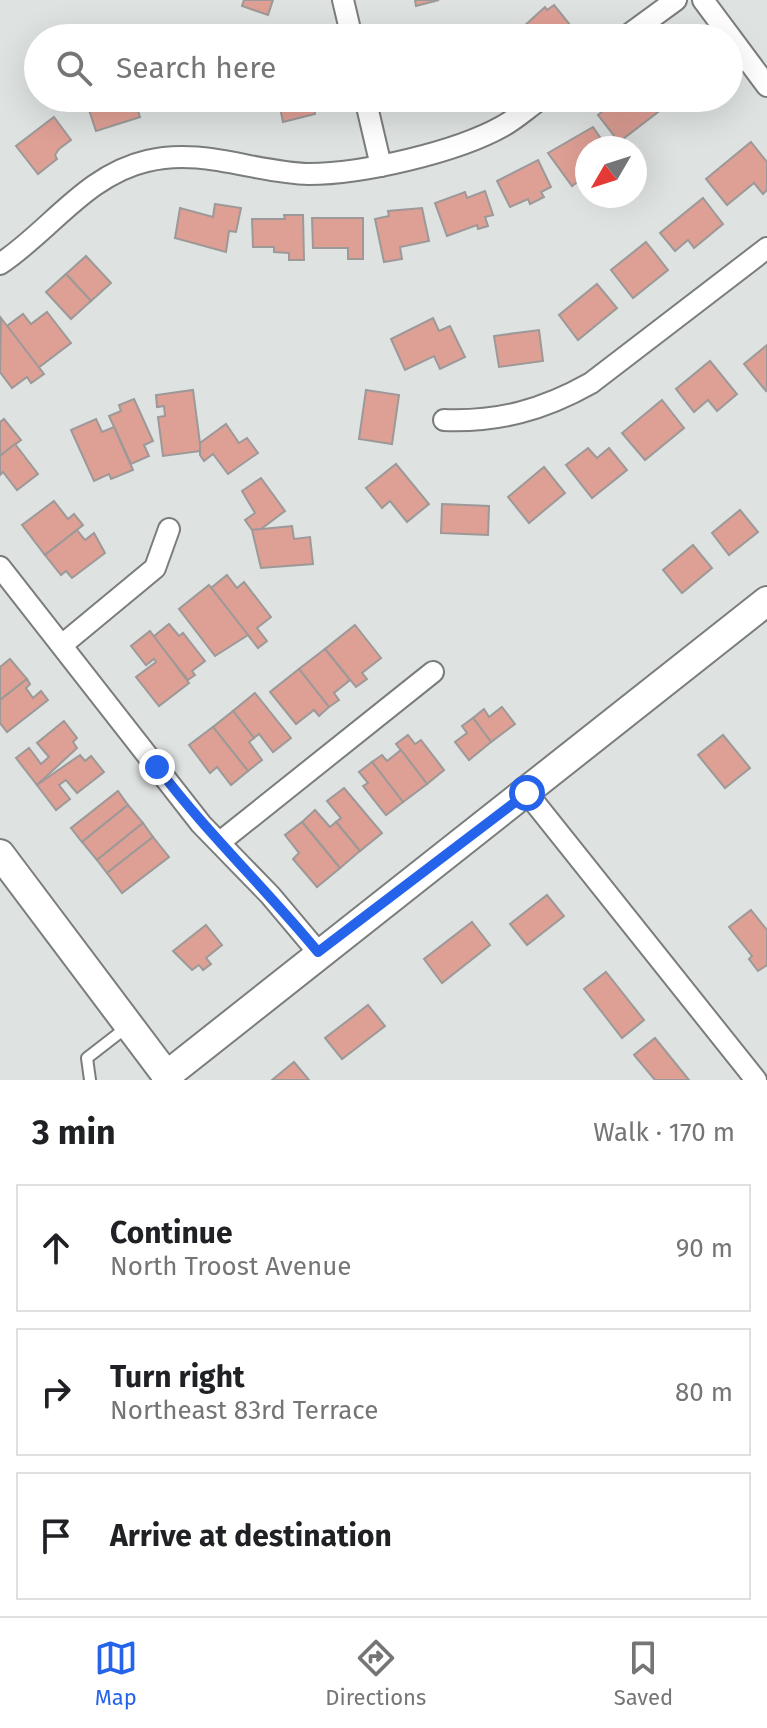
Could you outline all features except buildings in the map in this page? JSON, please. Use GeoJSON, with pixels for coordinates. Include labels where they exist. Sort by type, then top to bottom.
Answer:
{"type":"FeatureCollection","features":[{"type":"Feature","properties":{"kind":"street"},"geometry":{"type":"LineString","coordinates":[[343,0],[349,24]]}},
{"type":"Feature","properties":{"kind":"street"},"geometry":{"type":"LineString","coordinates":[[643,24],[676,0]]}},
{"type":"Feature","properties":{"kind":"street"},"geometry":{"type":"LineString","coordinates":[[703,0],[721,24]]}},
{"type":"Feature","properties":{"kind":"street"},"geometry":{"type":"LineString","coordinates":[[743,54],[767,86]]}},
{"type":"Feature","properties":{"kind":"street"},"geometry":{"type":"LineString","coordinates":[[368,112],[381,166]]}},
{"type":"Feature","properties":{"kind":"street"},"geometry":{"type":"LineString","coordinates":[[0,264],[86,191],[111,175],[145,161],[194,157],[309,174],[381,166],[413,160],[502,127],[523,112]]}},
{"type":"Feature","properties":{"kind":"street"},"geometry":{"type":"LineString","coordinates":[[444,420],[505,417],[564,398],[591,383],[767,248]]}},
{"type":"Feature","properties":{"kind":"street"},"geometry":{"type":"LineString","coordinates":[[62,645],[155,568],[169,529]]}},
{"type":"Feature","properties":{"kind":"street"},"geometry":{"type":"LineString","coordinates":[[0,567],[201,824],[318,952]]}},
{"type":"Feature","properties":{"kind":"street"},"geometry":{"type":"LineString","coordinates":[[0,854],[168,1078],[318,952],[527,793],[767,601]]}},
{"type":"Feature","properties":{"kind":"street"},"geometry":{"type":"LineString","coordinates":[[220,842],[433,672]]}},
{"type":"Feature","properties":{"kind":"street"},"geometry":{"type":"LineString","coordinates":[[527,793],[756,1080]]}},
{"type":"Feature","properties":{"kind":"lane"},"geometry":{"type":"LineString","coordinates":[[90,1080],[87,1058],[129,1026]]}},
{"type":"Feature","properties":{"kind":"route"},"geometry":{"type":"LineString","coordinates":[[157,767],[201,824],[270,895],[318,952],[527,793]]}}]}
